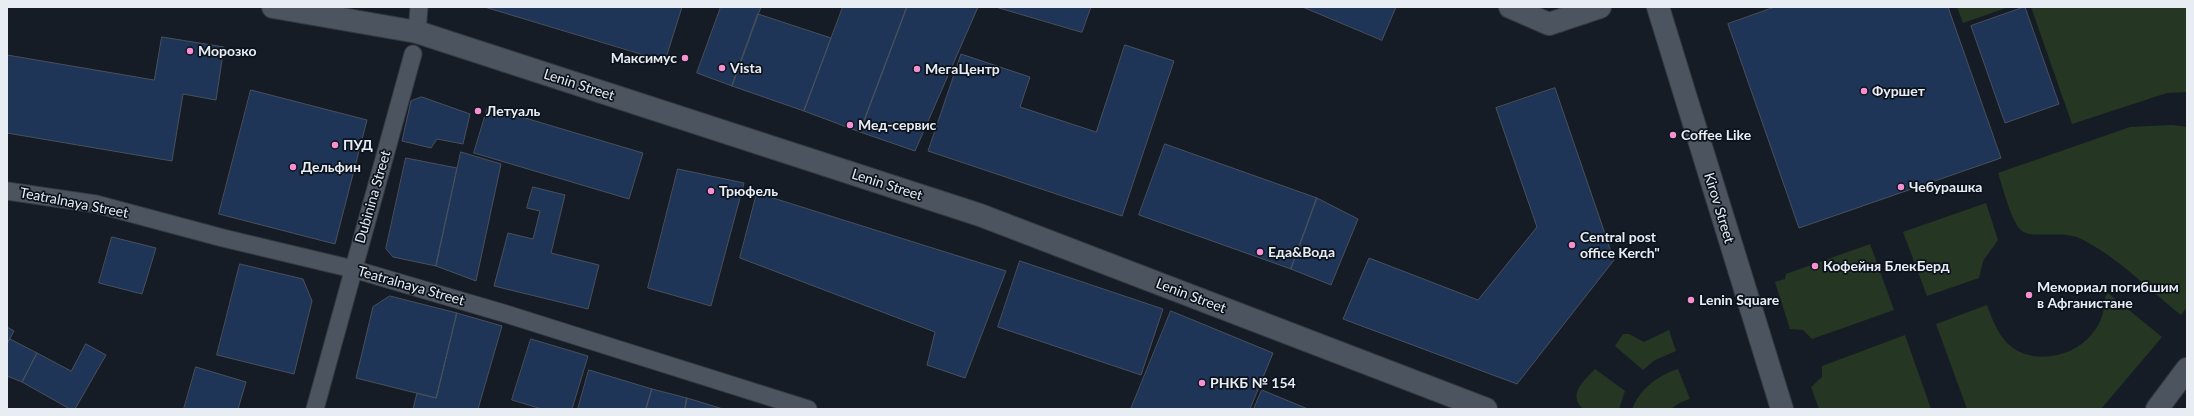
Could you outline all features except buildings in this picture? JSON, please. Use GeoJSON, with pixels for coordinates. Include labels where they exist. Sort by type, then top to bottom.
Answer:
{"type":"FeatureCollection","features":[{"type":"Feature","properties":{"kind":"street","name":"Lenin Street"},"geometry":{"type":"LineString","coordinates":[[273,7],[417,32],[980,215],[1486,409]]}},
{"type":"Feature","properties":{"kind":"street"},"geometry":{"type":"LineString","coordinates":[[1510,7],[1549,24],[1600,7]]}},
{"type":"Feature","properties":{"kind":"street","name":"Kirov Street"},"geometry":{"type":"LineString","coordinates":[[1658,7],[1711,183],[1782,409]]}},
{"type":"Feature","properties":{"kind":"street"},"geometry":{"type":"LineString","coordinates":[[2157,409],[2187,369]]}},
{"type":"Feature","properties":{"kind":"lane"},"geometry":{"type":"LineString","coordinates":[[417,32],[419,7]]}},
{"type":"Feature","properties":{"kind":"lane","name":"Dubinina Street"},"geometry":{"type":"LineString","coordinates":[[315,409],[413,54]]}},
{"type":"Feature","properties":{"kind":"lane","name":"Teatralnaya Street"},"geometry":{"type":"LineString","coordinates":[[7,190],[96,204],[223,238],[353,269],[503,313],[808,409]]}},
{"type":"Feature","properties":{"kind":"green space"},"geometry":{"type":"Polygon","coordinates":[[[1957,7],[2009,7],[1963,23],[1957,7]]]}},
{"type":"Feature","properties":{"kind":"green space"},"geometry":{"type":"Polygon","coordinates":[[[2031,7],[2187,7],[2187,92],[2167,93],[2072,124],[2031,7]]]}},
{"type":"Feature","properties":{"kind":"green space"},"geometry":{"type":"Polygon","coordinates":[[[2172,125],[2187,127],[2187,307],[2181,315],[2132,273],[2105,253],[2079,238],[2065,235],[2033,234],[2022,231],[2014,220],[1998,173],[2130,127],[2172,125]]]}},
{"type":"Feature","properties":{"kind":"green space"},"geometry":{"type":"Polygon","coordinates":[[[1986,203],[1998,240],[1983,261],[1979,278],[1927,296],[1903,232],[1986,203]]]}},
{"type":"Feature","properties":{"kind":"green space"},"geometry":{"type":"Polygon","coordinates":[[[1870,244],[1894,310],[1812,339],[1803,330],[1790,329],[1775,282],[1785,279],[1786,274],[1870,244]]]}},
{"type":"Feature","properties":{"kind":"green space"},"geometry":{"type":"Polygon","coordinates":[[[2108,293],[2162,337],[2101,409],[1967,409],[1936,324],[1987,305],[1998,330],[2007,343],[2016,350],[2027,355],[2039,357],[2051,356],[2074,349],[2092,334],[2101,319],[2104,310],[2105,297],[2108,293]]]}},
{"type":"Feature","properties":{"kind":"green space"},"geometry":{"type":"Polygon","coordinates":[[[1669,330],[1676,351],[1655,360],[1643,370],[1615,346],[1623,334],[1629,334],[1644,342],[1669,330]]]}},
{"type":"Feature","properties":{"kind":"green space"},"geometry":{"type":"Polygon","coordinates":[[[1905,335],[1931,409],[1819,409],[1811,387],[1822,377],[1822,366],[1905,335]]]}},
{"type":"Feature","properties":{"kind":"green space"},"geometry":{"type":"Polygon","coordinates":[[[1595,369],[1625,391],[1619,409],[1583,409],[1578,403],[1577,393],[1579,388],[1595,369]]]}},
{"type":"Feature","properties":{"kind":"green space"},"geometry":{"type":"Polygon","coordinates":[[[1678,369],[1690,399],[1681,402],[1671,409],[1632,409],[1640,395],[1650,384],[1663,375],[1678,369]]]}},
{"type":"Feature","properties":{"kind":"place","name":"Морозко"},"geometry":{"type":"Point","coordinates":[190,51]}},
{"type":"Feature","properties":{"kind":"place","name":"Максимус"},"geometry":{"type":"Point","coordinates":[685,58]}},
{"type":"Feature","properties":{"kind":"place","name":"Vista"},"geometry":{"type":"Point","coordinates":[722,68]}},
{"type":"Feature","properties":{"kind":"place","name":"МегаЦентр"},"geometry":{"type":"Point","coordinates":[917,69]}},
{"type":"Feature","properties":{"kind":"place","name":"Фуршет"},"geometry":{"type":"Point","coordinates":[1864,91]}},
{"type":"Feature","properties":{"kind":"place","name":"Летуаль"},"geometry":{"type":"Point","coordinates":[478,111]}},
{"type":"Feature","properties":{"kind":"place","name":"Мед-сервис"},"geometry":{"type":"Point","coordinates":[850,125]}},
{"type":"Feature","properties":{"kind":"place","name":"Coffee Like"},"geometry":{"type":"Point","coordinates":[1673,135]}},
{"type":"Feature","properties":{"kind":"place","name":"ПУД"},"geometry":{"type":"Point","coordinates":[335,145]}},
{"type":"Feature","properties":{"kind":"place","name":"Дельфин"},"geometry":{"type":"Point","coordinates":[293,167]}},
{"type":"Feature","properties":{"kind":"place","name":"Чебурашка"},"geometry":{"type":"Point","coordinates":[1901,187]}},
{"type":"Feature","properties":{"kind":"place","name":"Трюфель"},"geometry":{"type":"Point","coordinates":[711,191]}},
{"type":"Feature","properties":{"kind":"place","name":"Central post office Kerch\""},"geometry":{"type":"Point","coordinates":[1572,245]}},
{"type":"Feature","properties":{"kind":"place","name":"Еда&Вода"},"geometry":{"type":"Point","coordinates":[1260,252]}},
{"type":"Feature","properties":{"kind":"place","name":"Кофейня БлекБерд"},"geometry":{"type":"Point","coordinates":[1815,266]}},
{"type":"Feature","properties":{"kind":"place","name":"Мемориал погибшим в Афганистане"},"geometry":{"type":"Point","coordinates":[2029,295]}},
{"type":"Feature","properties":{"kind":"place","name":"Lenin Square"},"geometry":{"type":"Point","coordinates":[1691,300]}},
{"type":"Feature","properties":{"kind":"place","name":"РНКБ № 154"},"geometry":{"type":"Point","coordinates":[1202,383]}}]}
